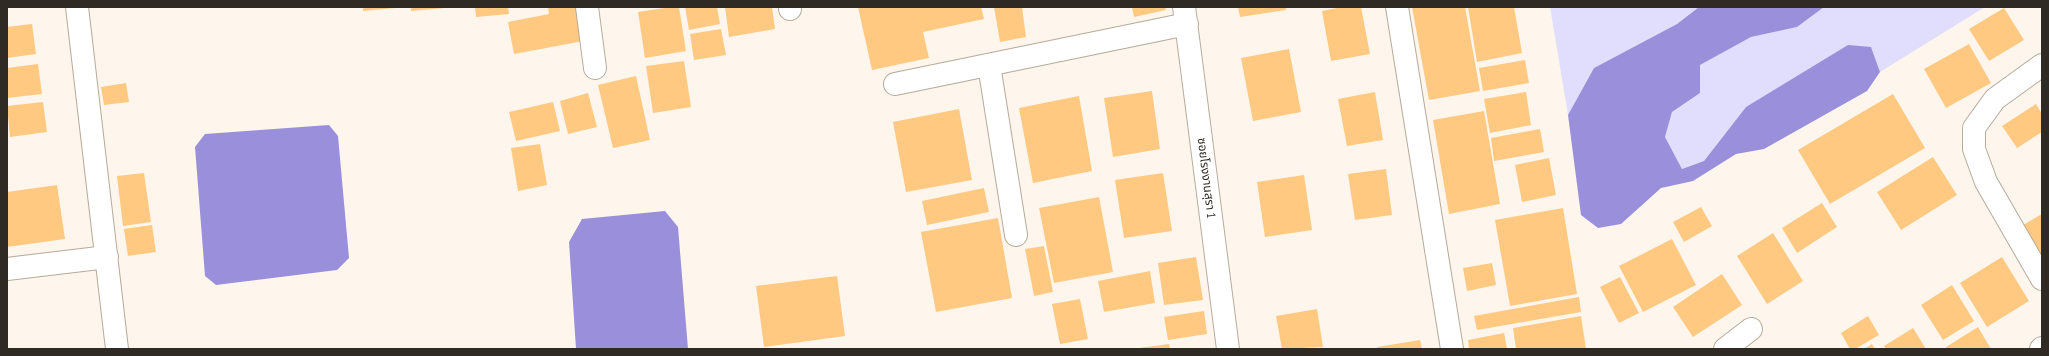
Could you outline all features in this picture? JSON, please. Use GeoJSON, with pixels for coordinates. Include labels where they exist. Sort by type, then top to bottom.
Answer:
{"type":"FeatureCollection","features":[{"type":"Feature","properties":{"kind":"street"},"geometry":{"type":"LineString","coordinates":[[77,7],[117,349]]}},
{"type":"Feature","properties":{"kind":"street"},"geometry":{"type":"LineString","coordinates":[[587,7],[596,68]]}},
{"type":"Feature","properties":{"kind":"street"},"geometry":{"type":"LineString","coordinates":[[1397,7],[1452,349]]}},
{"type":"Feature","properties":{"kind":"street"},"geometry":{"type":"LineString","coordinates":[[895,84],[989,65],[1185,16]]}},
{"type":"Feature","properties":{"kind":"street","name":"ซอยโรงงานสุรา 1"},"geometry":{"type":"LineString","coordinates":[[1185,16],[1228,349]]}},
{"type":"Feature","properties":{"kind":"street"},"geometry":{"type":"LineString","coordinates":[[989,65],[1016,235]]}},
{"type":"Feature","properties":{"kind":"street"},"geometry":{"type":"LineString","coordinates":[[2042,65],[1995,99],[1974,128],[1974,149],[1986,182],[2042,279]]}},
{"type":"Feature","properties":{"kind":"street"},"geometry":{"type":"LineString","coordinates":[[7,269],[107,257]]}},
{"type":"Feature","properties":{"kind":"street"},"geometry":{"type":"LineString","coordinates":[[1725,349],[1751,328]]}},
{"type":"Feature","properties":{"kind":"shaded area"},"geometry":{"type":"Polygon","coordinates":[[[1550,7],[1699,7],[1677,24],[1594,68],[1568,115],[1550,7]]]}},
{"type":"Feature","properties":{"kind":"shaded area"},"geometry":{"type":"Polygon","coordinates":[[[1699,7],[1824,7],[1797,27],[1751,37],[1700,65],[1700,93],[1672,112],[1665,137],[1682,169],[1704,161],[1746,107],[1848,45],[1871,47],[1880,72],[1867,91],[1764,149],[1736,154],[1693,181],[1661,188],[1621,224],[1598,228],[1581,215],[1568,115],[1594,68],[1677,24],[1699,7]]]}},
{"type":"Feature","properties":{"kind":"shaded area"},"geometry":{"type":"Polygon","coordinates":[[[1824,7],[1985,7],[1880,72],[1871,47],[1746,107],[1704,161],[1682,169],[1665,137],[1672,112],[1700,93],[1700,65],[1751,37],[1797,27],[1824,7]]]}},
{"type":"Feature","properties":{"kind":"shaded area"},"geometry":{"type":"Polygon","coordinates":[[[329,125],[338,136],[349,258],[337,270],[216,285],[205,276],[195,147],[205,134],[329,125]]]}},
{"type":"Feature","properties":{"kind":"shaded area"},"geometry":{"type":"Polygon","coordinates":[[[665,211],[678,227],[688,349],[576,349],[569,242],[582,219],[665,211]]]}},
{"type":"Feature","properties":{"kind":"building"},"geometry":{"type":"Polygon","coordinates":[[[363,7],[395,7],[395,8],[363,11],[363,7]]]}},
{"type":"Feature","properties":{"kind":"building"},"geometry":{"type":"Polygon","coordinates":[[[411,7],[445,7],[445,8],[411,11],[411,7]]]}},
{"type":"Feature","properties":{"kind":"building"},"geometry":{"type":"Polygon","coordinates":[[[475,7],[508,7],[509,14],[476,17],[475,7]]]}},
{"type":"Feature","properties":{"kind":"building"},"geometry":{"type":"Polygon","coordinates":[[[548,7],[583,7],[589,40],[514,54],[508,22],[549,14],[548,7]]]}},
{"type":"Feature","properties":{"kind":"building"},"geometry":{"type":"Polygon","coordinates":[[[679,7],[686,51],[645,58],[638,12],[679,7]]]}},
{"type":"Feature","properties":{"kind":"building"},"geometry":{"type":"Polygon","coordinates":[[[685,7],[717,7],[720,24],[689,30],[685,7]]]}},
{"type":"Feature","properties":{"kind":"building"},"geometry":{"type":"Polygon","coordinates":[[[725,7],[772,7],[775,29],[729,37],[725,7]]]}},
{"type":"Feature","properties":{"kind":"building"},"geometry":{"type":"Polygon","coordinates":[[[858,7],[981,7],[984,19],[923,32],[929,58],[872,70],[858,7]]]}},
{"type":"Feature","properties":{"kind":"building"},"geometry":{"type":"Polygon","coordinates":[[[994,7],[1022,7],[1026,37],[1000,42],[994,7]]]}},
{"type":"Feature","properties":{"kind":"building"},"geometry":{"type":"Polygon","coordinates":[[[1132,7],[1165,7],[1166,10],[1134,17],[1132,7]]]}},
{"type":"Feature","properties":{"kind":"building"},"geometry":{"type":"Polygon","coordinates":[[[1238,7],[1286,7],[1286,10],[1240,17],[1238,7]]]}},
{"type":"Feature","properties":{"kind":"building"},"geometry":{"type":"Polygon","coordinates":[[[1342,7],[1361,7],[1370,54],[1331,61],[1322,11],[1342,7]]]}},
{"type":"Feature","properties":{"kind":"building"},"geometry":{"type":"Polygon","coordinates":[[[1412,7],[1465,7],[1480,91],[1429,100],[1412,7]]]}},
{"type":"Feature","properties":{"kind":"building"},"geometry":{"type":"Polygon","coordinates":[[[1468,7],[1514,7],[1522,53],[1477,62],[1468,7]]]}},
{"type":"Feature","properties":{"kind":"building"},"geometry":{"type":"Polygon","coordinates":[[[2004,8],[2024,40],[1989,61],[1969,29],[2004,8]]]}},
{"type":"Feature","properties":{"kind":"building"},"geometry":{"type":"Polygon","coordinates":[[[32,24],[36,54],[7,58],[7,27],[32,24]]]}},
{"type":"Feature","properties":{"kind":"building"},"geometry":{"type":"Polygon","coordinates":[[[721,29],[726,55],[694,60],[690,34],[721,29]]]}},
{"type":"Feature","properties":{"kind":"building"},"geometry":{"type":"Polygon","coordinates":[[[1969,44],[1991,83],[1946,108],[1924,69],[1969,44]]]}},
{"type":"Feature","properties":{"kind":"building"},"geometry":{"type":"Polygon","coordinates":[[[1289,49],[1301,112],[1253,121],[1241,58],[1289,49]]]}},
{"type":"Feature","properties":{"kind":"building"},"geometry":{"type":"Polygon","coordinates":[[[1525,60],[1529,83],[1483,91],[1479,68],[1525,60]]]}},
{"type":"Feature","properties":{"kind":"building"},"geometry":{"type":"Polygon","coordinates":[[[684,61],[691,107],[653,113],[646,66],[684,61]]]}},
{"type":"Feature","properties":{"kind":"building"},"geometry":{"type":"Polygon","coordinates":[[[38,64],[42,94],[7,98],[7,68],[38,64]]]}},
{"type":"Feature","properties":{"kind":"building"},"geometry":{"type":"Polygon","coordinates":[[[636,76],[650,140],[613,148],[598,85],[636,76]]]}},
{"type":"Feature","properties":{"kind":"building"},"geometry":{"type":"Polygon","coordinates":[[[126,83],[129,102],[104,105],[101,87],[126,83]]]}},
{"type":"Feature","properties":{"kind":"building"},"geometry":{"type":"Polygon","coordinates":[[[1152,91],[1160,149],[1113,157],[1104,98],[1152,91]]]}},
{"type":"Feature","properties":{"kind":"building"},"geometry":{"type":"Polygon","coordinates":[[[1375,92],[1383,140],[1347,146],[1338,99],[1375,92]]]}},
{"type":"Feature","properties":{"kind":"building"},"geometry":{"type":"Polygon","coordinates":[[[1526,92],[1531,125],[1490,133],[1484,99],[1526,92]]]}},
{"type":"Feature","properties":{"kind":"building"},"geometry":{"type":"Polygon","coordinates":[[[588,93],[597,127],[568,134],[560,101],[588,93]]]}},
{"type":"Feature","properties":{"kind":"building"},"geometry":{"type":"Polygon","coordinates":[[[1893,94],[1925,148],[1830,204],[1798,150],[1893,94]]]}},
{"type":"Feature","properties":{"kind":"building"},"geometry":{"type":"Polygon","coordinates":[[[1079,96],[1092,171],[1033,183],[1019,108],[1079,96]]]}},
{"type":"Feature","properties":{"kind":"building"},"geometry":{"type":"Polygon","coordinates":[[[43,102],[47,132],[10,137],[7,106],[43,102]]]}},
{"type":"Feature","properties":{"kind":"building"},"geometry":{"type":"Polygon","coordinates":[[[553,102],[560,131],[516,141],[509,112],[553,102]]]}},
{"type":"Feature","properties":{"kind":"building"},"geometry":{"type":"Polygon","coordinates":[[[2036,104],[2042,114],[2042,132],[2017,148],[2002,126],[2036,104]]]}},
{"type":"Feature","properties":{"kind":"building"},"geometry":{"type":"Polygon","coordinates":[[[959,109],[972,180],[906,192],[893,122],[959,109]]]}},
{"type":"Feature","properties":{"kind":"building"},"geometry":{"type":"Polygon","coordinates":[[[1484,111],[1500,204],[1449,214],[1433,120],[1484,111]]]}},
{"type":"Feature","properties":{"kind":"building"},"geometry":{"type":"Polygon","coordinates":[[[1540,129],[1544,152],[1494,161],[1491,138],[1540,129]]]}},
{"type":"Feature","properties":{"kind":"building"},"geometry":{"type":"Polygon","coordinates":[[[540,144],[547,185],[518,191],[511,148],[540,144]]]}},
{"type":"Feature","properties":{"kind":"building"},"geometry":{"type":"Polygon","coordinates":[[[1933,157],[1957,195],[1901,230],[1877,192],[1933,157]]]}},
{"type":"Feature","properties":{"kind":"building"},"geometry":{"type":"Polygon","coordinates":[[[1549,158],[1556,195],[1522,202],[1515,165],[1549,158]]]}},
{"type":"Feature","properties":{"kind":"building"},"geometry":{"type":"Polygon","coordinates":[[[1386,169],[1392,215],[1355,220],[1348,174],[1386,169]]]}},
{"type":"Feature","properties":{"kind":"building"},"geometry":{"type":"Polygon","coordinates":[[[144,173],[151,222],[123,226],[117,176],[144,173]]]}},
{"type":"Feature","properties":{"kind":"building"},"geometry":{"type":"Polygon","coordinates":[[[1163,173],[1172,231],[1124,238],[1115,180],[1163,173]]]}},
{"type":"Feature","properties":{"kind":"building"},"geometry":{"type":"Polygon","coordinates":[[[1304,175],[1312,230],[1265,237],[1257,182],[1304,175]]]}},
{"type":"Feature","properties":{"kind":"building"},"geometry":{"type":"Polygon","coordinates":[[[57,185],[65,239],[7,247],[7,192],[57,185]]]}},
{"type":"Feature","properties":{"kind":"building"},"geometry":{"type":"Polygon","coordinates":[[[984,188],[989,212],[927,225],[922,201],[984,188]]]}},
{"type":"Feature","properties":{"kind":"building"},"geometry":{"type":"Polygon","coordinates":[[[1099,197],[1113,272],[1054,283],[1039,208],[1099,197]]]}},
{"type":"Feature","properties":{"kind":"building"},"geometry":{"type":"Polygon","coordinates":[[[1822,203],[1837,227],[1797,253],[1782,228],[1822,203]]]}},
{"type":"Feature","properties":{"kind":"building"},"geometry":{"type":"Polygon","coordinates":[[[1701,207],[1712,226],[1684,242],[1673,222],[1701,207]]]}},
{"type":"Feature","properties":{"kind":"building"},"geometry":{"type":"Polygon","coordinates":[[[1563,208],[1577,294],[1510,306],[1495,220],[1563,208]]]}},
{"type":"Feature","properties":{"kind":"building"},"geometry":{"type":"Polygon","coordinates":[[[2042,214],[2042,256],[2023,225],[2042,214]]]}},
{"type":"Feature","properties":{"kind":"building"},"geometry":{"type":"Polygon","coordinates":[[[998,218],[1012,298],[936,312],[921,232],[998,218]]]}},
{"type":"Feature","properties":{"kind":"building"},"geometry":{"type":"Polygon","coordinates":[[[152,225],[156,252],[128,256],[124,229],[152,225]]]}},
{"type":"Feature","properties":{"kind":"building"},"geometry":{"type":"Polygon","coordinates":[[[1773,233],[1803,281],[1767,304],[1737,256],[1773,233]]]}},
{"type":"Feature","properties":{"kind":"building"},"geometry":{"type":"Polygon","coordinates":[[[1672,239],[1696,285],[1643,312],[1619,266],[1672,239]]]}},
{"type":"Feature","properties":{"kind":"building"},"geometry":{"type":"Polygon","coordinates":[[[1044,246],[1053,292],[1034,296],[1025,249],[1044,246]]]}},
{"type":"Feature","properties":{"kind":"building"},"geometry":{"type":"Polygon","coordinates":[[[1196,257],[1203,300],[1164,305],[1158,263],[1196,257]]]}},
{"type":"Feature","properties":{"kind":"building"},"geometry":{"type":"Polygon","coordinates":[[[2002,257],[2029,301],[1987,327],[1960,283],[2002,257]]]}},
{"type":"Feature","properties":{"kind":"building"},"geometry":{"type":"Polygon","coordinates":[[[1492,263],[1496,285],[1467,291],[1463,268],[1492,263]]]}},
{"type":"Feature","properties":{"kind":"building"},"geometry":{"type":"Polygon","coordinates":[[[1150,271],[1155,303],[1104,312],[1098,281],[1150,271]]]}},
{"type":"Feature","properties":{"kind":"building"},"geometry":{"type":"Polygon","coordinates":[[[1722,274],[1742,305],[1693,337],[1673,307],[1722,274]]]}},
{"type":"Feature","properties":{"kind":"building"},"geometry":{"type":"Polygon","coordinates":[[[837,276],[845,336],[764,347],[756,286],[837,276]]]}},
{"type":"Feature","properties":{"kind":"building"},"geometry":{"type":"Polygon","coordinates":[[[1620,277],[1639,313],[1619,323],[1600,287],[1620,277]]]}},
{"type":"Feature","properties":{"kind":"building"},"geometry":{"type":"Polygon","coordinates":[[[1952,285],[1974,321],[1943,340],[1921,305],[1952,285]]]}},
{"type":"Feature","properties":{"kind":"building"},"geometry":{"type":"Polygon","coordinates":[[[1579,297],[1581,312],[1477,330],[1474,316],[1579,297]]]}},
{"type":"Feature","properties":{"kind":"building"},"geometry":{"type":"Polygon","coordinates":[[[1080,299],[1088,339],[1060,344],[1052,304],[1080,299]]]}},
{"type":"Feature","properties":{"kind":"building"},"geometry":{"type":"Polygon","coordinates":[[[1317,309],[1323,347],[1282,349],[1276,316],[1317,309]]]}},
{"type":"Feature","properties":{"kind":"building"},"geometry":{"type":"Polygon","coordinates":[[[1204,311],[1207,334],[1168,340],[1164,317],[1204,311]]]}},
{"type":"Feature","properties":{"kind":"building"},"geometry":{"type":"Polygon","coordinates":[[[1581,316],[1586,349],[1516,349],[1513,328],[1581,316]]]}},
{"type":"Feature","properties":{"kind":"building"},"geometry":{"type":"Polygon","coordinates":[[[1868,316],[1879,335],[1855,349],[1850,349],[1841,333],[1868,316]]]}},
{"type":"Feature","properties":{"kind":"building"},"geometry":{"type":"Polygon","coordinates":[[[1978,327],[1991,349],[1947,349],[1946,347],[1978,327]]]}},
{"type":"Feature","properties":{"kind":"building"},"geometry":{"type":"Polygon","coordinates":[[[1913,328],[1926,349],[1886,349],[1884,346],[1913,328]]]}},
{"type":"Feature","properties":{"kind":"building"},"geometry":{"type":"Polygon","coordinates":[[[1504,333],[1507,349],[1469,349],[1468,340],[1504,333]]]}},
{"type":"Feature","properties":{"kind":"building"},"geometry":{"type":"Polygon","coordinates":[[[1420,340],[1422,349],[1378,349],[1377,347],[1420,340]]]}},
{"type":"Feature","properties":{"kind":"building"},"geometry":{"type":"Polygon","coordinates":[[[1169,344],[1170,349],[1139,349],[1139,348],[1169,344]]]}},
{"type":"Feature","properties":{"kind":"building"},"geometry":{"type":"Polygon","coordinates":[[[1872,344],[1875,349],[1864,349],[1872,344]]]}}]}
